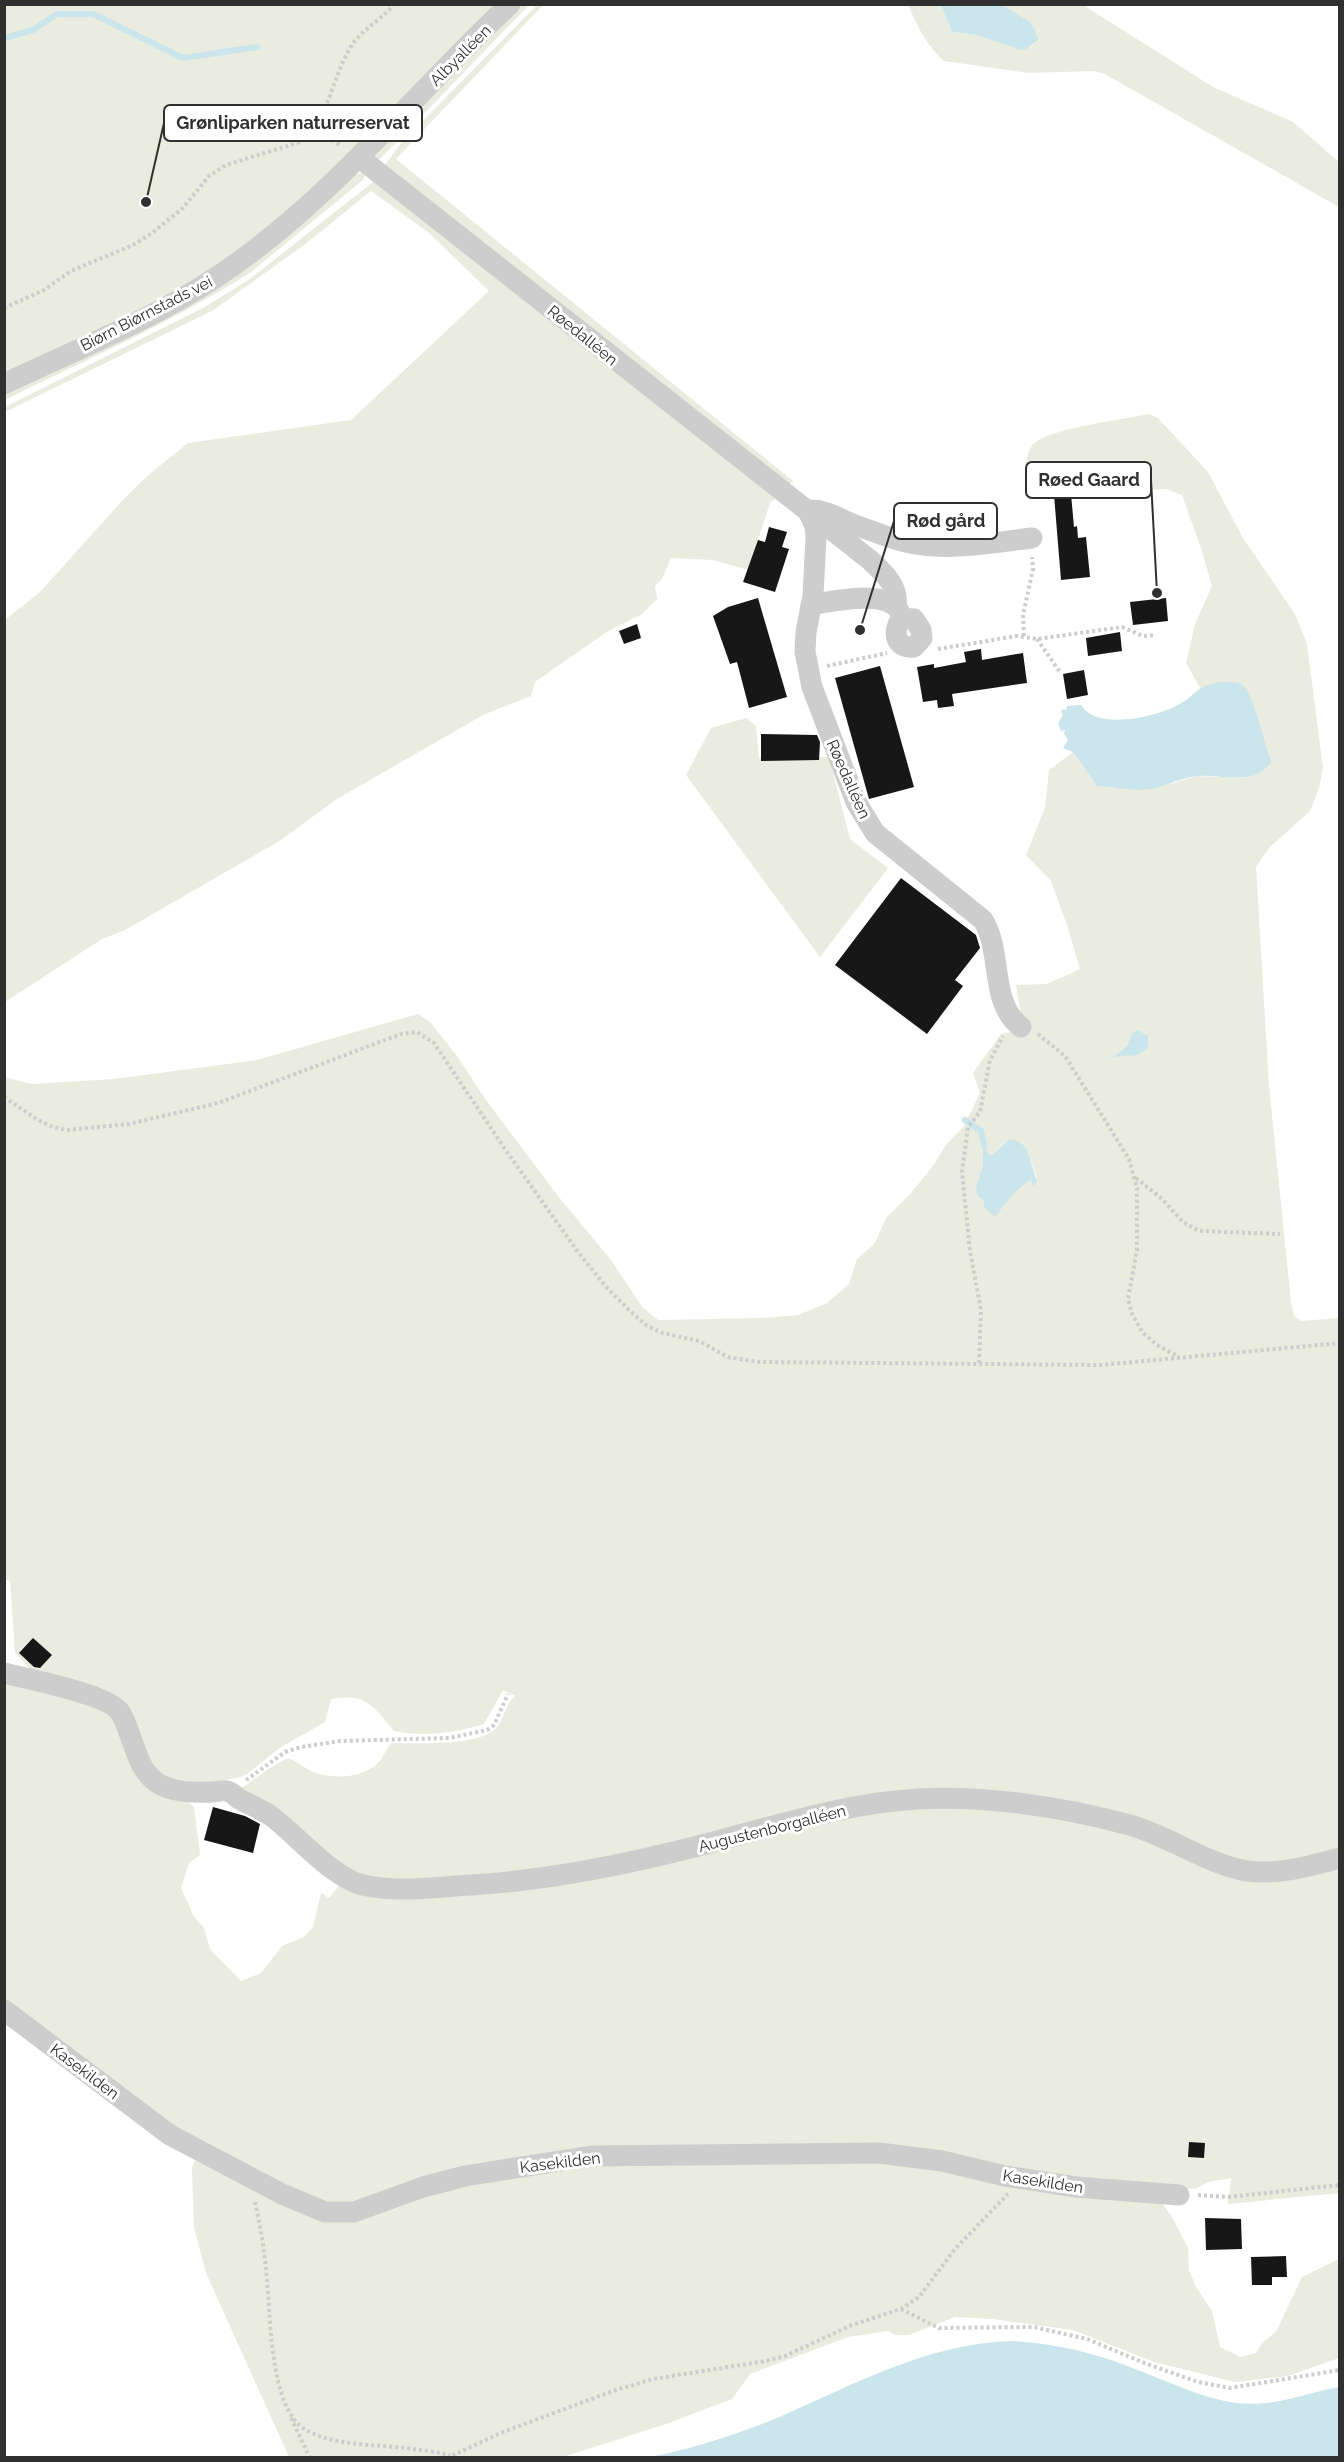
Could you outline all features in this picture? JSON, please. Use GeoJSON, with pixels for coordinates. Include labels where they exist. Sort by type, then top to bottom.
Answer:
{"type":"FeatureCollection","features":[{"type":"Feature","properties":{"kind":"street","name":"Albyalléen"},"geometry":{"type":"LineString","coordinates":[[360,158],[478,34],[510,4]]}},
{"type":"Feature","properties":{"kind":"street","name":"Biørn Biørnstads vei"},"geometry":{"type":"LineString","coordinates":[[4,384],[143,318],[216,278],[281,228],[360,158]]}},
{"type":"Feature","properties":{"kind":"street","name":"Røedalléen"},"geometry":{"type":"LineString","coordinates":[[360,158],[816,511],[882,571],[894,585],[899,612]]}},
{"type":"Feature","properties":{"kind":"street","name":"Røedalléen"},"geometry":{"type":"LineString","coordinates":[[816,511],[899,540],[927,546],[956,546],[1032,538]]}},
{"type":"Feature","properties":{"kind":"street","name":"Røedalléen"},"geometry":{"type":"LineString","coordinates":[[816,511],[812,605],[805,642],[812,687],[843,771],[856,802],[875,833],[983,920],[992,936],[1005,1008],[1016,1023]]}},
{"type":"Feature","properties":{"kind":"street"},"geometry":{"type":"LineString","coordinates":[[816,511],[862,511]]}},
{"type":"Feature","properties":{"kind":"street"},"geometry":{"type":"LineString","coordinates":[[812,605],[868,598],[884,600],[899,612],[895,636],[899,642]]}},
{"type":"Feature","properties":{"kind":"street"},"geometry":{"type":"LineString","coordinates":[[4,1673],[86,1694],[113,1705],[120,1712],[141,1760],[157,1782],[180,1791],[227,1790]]}},
{"type":"Feature","properties":{"kind":"street","name":"Augustenborgalléen"},"geometry":{"type":"LineString","coordinates":[[227,1790],[269,1815],[318,1857],[354,1882],[395,1889],[508,1882],[567,1875],[630,1863],[811,1816],[919,1799],[982,1801],[1090,1816],[1152,1832],[1226,1865],[1248,1871],[1286,1871],[1340,1858]]}},
{"type":"Feature","properties":{"kind":"street","name":"Kasekilden"},"geometry":{"type":"LineString","coordinates":[[4,2010],[153,2124],[314,2209],[344,2214],[372,2207],[448,2180],[511,2167],[592,2156],[879,2153],[942,2161],[1031,2180],[1101,2190],[1179,2195]]}},
{"type":"Feature","properties":{"kind":"path"},"geometry":{"type":"LineString","coordinates":[[4,308],[44,290],[71,272],[133,245],[152,233],[183,208],[209,176],[226,165],[297,143],[314,130],[325,113],[351,46],[364,30],[394,4]]}},
{"type":"Feature","properties":{"kind":"path"},"geometry":{"type":"LineString","coordinates":[[314,130],[360,158]]}},
{"type":"Feature","properties":{"kind":"path"},"geometry":{"type":"LineString","coordinates":[[1024,636],[1026,596],[1033,569],[1032,538]]}},
{"type":"Feature","properties":{"kind":"path"},"geometry":{"type":"LineString","coordinates":[[929,651],[1024,636],[1037,639],[1122,627],[1143,636],[1155,635]]}},
{"type":"Feature","properties":{"kind":"path"},"geometry":{"type":"LineString","coordinates":[[1037,639],[1060,672]]}},
{"type":"Feature","properties":{"kind":"path"},"geometry":{"type":"LineString","coordinates":[[809,671],[851,659],[881,656],[899,642]]}},
{"type":"Feature","properties":{"kind":"path"},"geometry":{"type":"LineString","coordinates":[[978,1363],[981,1310],[970,1251],[962,1172],[968,1127],[980,1112],[990,1060],[1016,1023],[1041,1035],[1065,1056],[1129,1159],[1135,1177],[1137,1250],[1130,1283],[1130,1307],[1143,1333],[1157,1345],[1179,1357]]}},
{"type":"Feature","properties":{"kind":"path"},"geometry":{"type":"LineString","coordinates":[[4,1097],[38,1120],[60,1129],[129,1124],[218,1103],[401,1034],[417,1032],[426,1035],[434,1043],[578,1252],[608,1288],[646,1325],[662,1333],[699,1341],[728,1357],[758,1362],[1101,1365],[1340,1343]]}},
{"type":"Feature","properties":{"kind":"path"},"geometry":{"type":"LineString","coordinates":[[1135,1177],[1161,1198],[1183,1222],[1199,1231],[1280,1234]]}},
{"type":"Feature","properties":{"kind":"path"},"geometry":{"type":"LineString","coordinates":[[227,1790],[285,1752],[294,1749],[340,1741],[449,1738],[487,1730],[494,1725],[508,1694]]}},
{"type":"Feature","properties":{"kind":"path"},"geometry":{"type":"LineString","coordinates":[[249,2176],[263,2243],[278,2383],[310,2457]]}},
{"type":"Feature","properties":{"kind":"path"},"geometry":{"type":"LineString","coordinates":[[290,2415],[305,2430],[325,2437],[352,2443],[415,2449],[449,2456],[613,2391],[653,2379],[785,2356],[852,2325],[901,2309],[919,2296],[955,2249],[1010,2192],[1031,2180]]}},
{"type":"Feature","properties":{"kind":"path"},"geometry":{"type":"LineString","coordinates":[[1179,2195],[1228,2197],[1340,2185]]}},
{"type":"Feature","properties":{"kind":"path"},"geometry":{"type":"LineString","coordinates":[[901,2309],[939,2328],[1034,2327],[1087,2339],[1198,2382],[1230,2388],[1340,2370]]}},
{"type":"Feature","properties":{"kind":"shaded area"},"geometry":{"type":"Polygon","coordinates":[[[4,5],[500,5],[311,195],[195,283],[5,377],[4,5]]]}},
{"type":"Feature","properties":{"kind":"shaded area"},"geometry":{"type":"Polygon","coordinates":[[[520,5],[529,5],[382,157],[373,163],[369,161],[520,5]]]}},
{"type":"Feature","properties":{"kind":"shaded area"},"geometry":{"type":"Polygon","coordinates":[[[537,5],[543,5],[396,159],[793,481],[786,488],[385,165],[401,143],[537,5]]]}},
{"type":"Feature","properties":{"kind":"shaded area"},"geometry":{"type":"Polygon","coordinates":[[[908,5],[941,5],[952,32],[976,35],[1020,50],[1033,45],[1017,15],[1002,5],[1083,5],[1213,87],[1293,122],[1339,162],[1339,207],[1105,74],[1093,71],[1028,73],[944,61],[927,42],[908,5]]]}},
{"type":"Feature","properties":{"kind":"shaded area"},"geometry":{"type":"Polygon","coordinates":[[[365,172],[364,179],[251,272],[161,324],[5,400],[5,392],[68,361],[354,175],[365,172]]]}},
{"type":"Feature","properties":{"kind":"shaded area"},"geometry":{"type":"Polygon","coordinates":[[[378,178],[777,497],[770,503],[748,570],[713,560],[671,558],[662,579],[655,586],[657,599],[642,614],[608,631],[535,682],[531,696],[483,715],[337,799],[281,840],[125,930],[102,939],[5,1002],[5,620],[40,592],[147,476],[188,443],[351,420],[489,291],[428,232],[371,191],[304,245],[212,311],[5,412],[5,407],[205,307],[250,279],[378,178]]]}},
{"type":"Feature","properties":{"kind":"shaded area"},"geometry":{"type":"Polygon","coordinates":[[[1148,414],[1158,418],[1208,472],[1243,538],[1295,614],[1307,644],[1323,768],[1319,788],[1310,811],[1269,848],[1256,867],[1269,1086],[1291,1302],[1294,1316],[1301,1321],[1339,1318],[1339,1855],[1261,1869],[1142,1825],[954,1795],[534,1876],[361,1881],[240,1789],[288,1758],[317,1773],[336,1776],[354,1775],[371,1768],[380,1761],[391,1743],[446,1743],[487,1734],[499,1724],[515,1696],[503,1690],[484,1724],[451,1732],[428,1734],[394,1731],[374,1708],[361,1700],[331,1699],[325,1722],[281,1747],[247,1774],[204,1784],[162,1779],[129,1720],[36,1676],[15,1653],[10,1581],[4,1579],[4,1077],[32,1084],[114,1079],[257,1060],[418,1014],[430,1022],[457,1056],[488,1103],[558,1196],[611,1260],[643,1308],[658,1320],[798,1315],[827,1303],[849,1284],[857,1259],[875,1243],[886,1218],[911,1193],[933,1166],[946,1145],[964,1126],[980,1093],[973,1073],[1001,1034],[1016,1031],[1021,1015],[1016,985],[1047,984],[1080,969],[1051,881],[1026,855],[1045,808],[1049,770],[1073,752],[1097,786],[1143,790],[1196,776],[1243,778],[1268,754],[1256,714],[1244,686],[1200,688],[1186,663],[1195,624],[1212,586],[1182,495],[1166,489],[1079,493],[1037,482],[1025,465],[1031,447],[1038,440],[1067,430],[1148,414]],[[1006,1141],[989,1156],[986,1146],[983,1146],[983,1164],[976,1187],[977,1195],[984,1201],[986,1209],[998,1214],[1019,1187],[1037,1179],[1032,1164],[1006,1141]]]}},
{"type":"Feature","properties":{"kind":"shaded area"},"geometry":{"type":"Polygon","coordinates":[[[746,718],[756,726],[759,758],[829,757],[850,839],[888,868],[820,957],[686,775],[711,728],[746,718]]]}},
{"type":"Feature","properties":{"kind":"shaded area"},"geometry":{"type":"Polygon","coordinates":[[[4,1677],[102,1703],[134,1753],[194,1807],[200,1855],[189,1863],[181,1888],[194,1917],[204,1928],[210,1949],[241,1981],[261,1973],[282,1946],[304,1937],[313,1927],[321,1893],[329,1898],[342,1882],[431,1892],[915,1803],[1088,1818],[1235,1870],[1339,1862],[1339,2193],[1228,2204],[1231,2178],[1208,2182],[1195,2189],[1160,2187],[1159,2199],[1172,2217],[1188,2248],[1189,2270],[1196,2287],[1212,2311],[1220,2347],[1240,2357],[1256,2353],[1263,2342],[1276,2332],[1302,2277],[1339,2259],[1339,2358],[1288,2376],[1235,2382],[1154,2362],[1073,2330],[993,2319],[955,2317],[909,2335],[896,2335],[888,2331],[848,2337],[750,2374],[732,2399],[669,2423],[563,2457],[289,2457],[206,2273],[194,2227],[192,2168],[200,2146],[5,2005],[4,1677]]]}},
{"type":"Feature","properties":{"kind":"water"},"geometry":{"type":"Polygon","coordinates":[[[941,5],[1002,5],[1030,22],[1038,40],[1026,49],[1020,50],[976,35],[952,32],[941,5]]]}},
{"type":"Feature","properties":{"kind":"water"},"geometry":{"type":"Polygon","coordinates":[[[1219,682],[1243,685],[1251,699],[1271,763],[1255,775],[1236,778],[1197,776],[1143,790],[1097,786],[1073,752],[1063,748],[1068,740],[1064,734],[1065,730],[1061,731],[1058,723],[1063,715],[1061,711],[1064,709],[1066,711],[1067,706],[1081,705],[1089,713],[1113,720],[1141,717],[1168,710],[1201,688],[1219,682]]]}},
{"type":"Feature","properties":{"kind":"water"},"geometry":{"type":"Polygon","coordinates":[[[1137,1030],[1148,1036],[1148,1048],[1137,1055],[1114,1057],[1127,1046],[1132,1034],[1137,1030]]]}},
{"type":"Feature","properties":{"kind":"water"},"geometry":{"type":"Polygon","coordinates":[[[1014,1139],[1027,1150],[1037,1182],[1033,1186],[1031,1180],[1021,1187],[994,1216],[984,1207],[984,1201],[977,1195],[976,1187],[983,1164],[983,1146],[986,1146],[989,1155],[992,1155],[1008,1140],[1014,1139]]]}},
{"type":"Feature","properties":{"kind":"water"},"geometry":{"type":"Polygon","coordinates":[[[1010,2341],[1042,2344],[1090,2354],[1198,2393],[1236,2403],[1277,2402],[1339,2387],[1339,2457],[650,2457],[746,2430],[890,2368],[919,2358],[979,2344],[1010,2341]]]}},
{"type":"Feature","properties":{"kind":"building"},"geometry":{"type":"Polygon","coordinates":[[[1071,494],[1074,527],[1077,526],[1078,538],[1086,537],[1090,577],[1061,580],[1054,495],[1071,494]]]}},
{"type":"Feature","properties":{"kind":"building"},"geometry":{"type":"Polygon","coordinates":[[[769,527],[787,532],[782,547],[789,549],[775,592],[743,582],[758,540],[765,542],[769,527]]]}},
{"type":"Feature","properties":{"kind":"building"},"geometry":{"type":"Polygon","coordinates":[[[758,598],[787,697],[749,708],[737,662],[730,664],[713,616],[728,607],[758,598]]]}},
{"type":"Feature","properties":{"kind":"building"},"geometry":{"type":"Polygon","coordinates":[[[1166,598],[1168,621],[1133,625],[1130,602],[1166,598]]]}},
{"type":"Feature","properties":{"kind":"building"},"geometry":{"type":"Polygon","coordinates":[[[637,624],[641,638],[624,644],[619,631],[637,624]]]}},
{"type":"Feature","properties":{"kind":"building"},"geometry":{"type":"Polygon","coordinates":[[[1120,632],[1122,651],[1088,656],[1086,638],[1120,632]]]}},
{"type":"Feature","properties":{"kind":"building"},"geometry":{"type":"Polygon","coordinates":[[[981,649],[982,660],[1023,653],[1027,683],[952,694],[954,706],[938,708],[937,700],[923,702],[917,667],[934,664],[934,668],[966,662],[964,652],[981,649]]]}},
{"type":"Feature","properties":{"kind":"building"},"geometry":{"type":"Polygon","coordinates":[[[880,666],[914,787],[869,799],[835,678],[880,666]]]}},
{"type":"Feature","properties":{"kind":"building"},"geometry":{"type":"Polygon","coordinates":[[[1084,670],[1088,695],[1067,699],[1063,674],[1084,670]]]}},
{"type":"Feature","properties":{"kind":"building"},"geometry":{"type":"Polygon","coordinates":[[[761,734],[817,735],[820,742],[819,760],[761,761],[761,734]]]}},
{"type":"Feature","properties":{"kind":"building"},"geometry":{"type":"Polygon","coordinates":[[[901,878],[976,935],[980,948],[955,980],[963,986],[927,1034],[835,965],[901,878]]]}},
{"type":"Feature","properties":{"kind":"building"},"geometry":{"type":"Polygon","coordinates":[[[33,1638],[52,1655],[40,1668],[34,1667],[19,1653],[33,1638]]]}},
{"type":"Feature","properties":{"kind":"building"},"geometry":{"type":"Polygon","coordinates":[[[213,1807],[245,1816],[260,1824],[253,1853],[204,1840],[213,1807]]]}},
{"type":"Feature","properties":{"kind":"building"},"geometry":{"type":"Polygon","coordinates":[[[1189,2142],[1205,2143],[1204,2158],[1188,2157],[1189,2142]]]}},
{"type":"Feature","properties":{"kind":"building"},"geometry":{"type":"Polygon","coordinates":[[[1205,2218],[1241,2219],[1242,2249],[1206,2250],[1205,2218]]]}},
{"type":"Feature","properties":{"kind":"building"},"geometry":{"type":"Polygon","coordinates":[[[1286,2256],[1287,2277],[1272,2277],[1272,2285],[1252,2285],[1251,2257],[1286,2256]]]}},
{"type":"Feature","properties":{"kind":"waterway"},"geometry":{"type":"LineString","coordinates":[[4,38],[33,30],[57,14],[93,14],[183,58],[257,47]]}},
{"type":"Feature","properties":{"kind":"waterway"},"geometry":{"type":"LineString","coordinates":[[965,1120],[981,1131],[984,1145]]}},
{"type":"Feature","properties":{"kind":"place","name":"Grønliparken naturreservat"},"geometry":{"type":"Point","coordinates":[146,202]}},
{"type":"Feature","properties":{"kind":"place","name":"Røed Gaard"},"geometry":{"type":"Point","coordinates":[1157,593]}},
{"type":"Feature","properties":{"kind":"place","name":"Rød gård"},"geometry":{"type":"Point","coordinates":[860,630]}}]}
